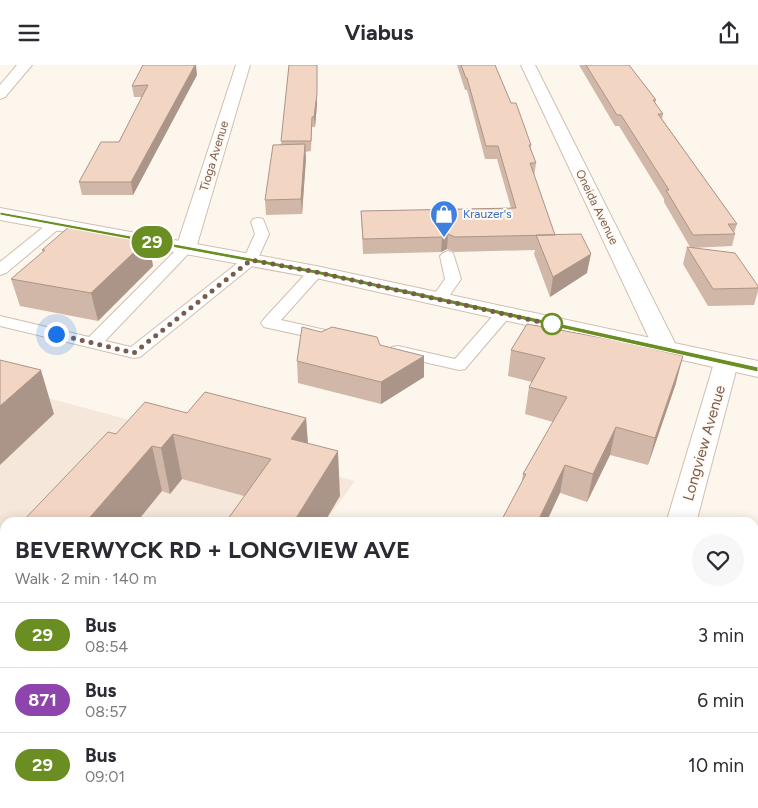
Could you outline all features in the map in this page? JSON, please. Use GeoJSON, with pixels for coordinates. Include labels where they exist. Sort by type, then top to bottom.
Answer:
{"type":"FeatureCollection","features":[{"type":"Feature","properties":{"kind":"street"},"geometry":{"type":"LineString","coordinates":[[0,94],[25,65]]}},
{"type":"Feature","properties":{"kind":"street","name":"Tioga Avenue"},"geometry":{"type":"LineString","coordinates":[[186,248],[243,65]]}},
{"type":"Feature","properties":{"kind":"street","name":"Oneida Avenue"},"geometry":{"type":"LineString","coordinates":[[528,65],[666,349]]}},
{"type":"Feature","properties":{"kind":"street"},"geometry":{"type":"LineString","coordinates":[[0,214],[316,272],[758,369]]}},
{"type":"Feature","properties":{"kind":"street","name":"Longview Avenue"},"geometry":{"type":"LineString","coordinates":[[683,517],[726,363]]}},
{"type":"Feature","properties":{"kind":"lane"},"geometry":{"type":"LineString","coordinates":[[0,321],[134,353],[251,260],[262,234],[258,222]]}},
{"type":"Feature","properties":{"kind":"lane"},"geometry":{"type":"LineString","coordinates":[[0,270],[56,224]]}},
{"type":"Feature","properties":{"kind":"lane"},"geometry":{"type":"LineString","coordinates":[[93,343],[186,248]]}},
{"type":"Feature","properties":{"kind":"lane"},"geometry":{"type":"LineString","coordinates":[[439,299],[453,279],[448,256]]}},
{"type":"Feature","properties":{"kind":"lane"},"geometry":{"type":"LineString","coordinates":[[316,272],[270,323],[345,340]]}},
{"type":"Feature","properties":{"kind":"lane"},"geometry":{"type":"LineString","coordinates":[[383,348],[459,365],[504,314]]}},
{"type":"Feature","properties":{"kind":"shaded area"},"geometry":{"type":"Polygon","coordinates":[[[0,385],[355,481],[329,517],[0,517],[0,385]]]}},
{"type":"Feature","properties":{"kind":"building"},"geometry":{"type":"Polygon","coordinates":[[[143,65],[195,65],[131,182],[79,182],[101,142],[119,142],[148,85],[132,86],[143,65]]]}},
{"type":"Feature","properties":{"kind":"building"},"geometry":{"type":"Polygon","coordinates":[[[289,65],[317,65],[317,94],[314,117],[312,117],[311,141],[281,141],[289,65]]]}},
{"type":"Feature","properties":{"kind":"building"},"geometry":{"type":"Polygon","coordinates":[[[461,65],[495,65],[511,103],[516,103],[531,145],[529,145],[536,163],[530,163],[555,235],[455,237],[448,234],[442,237],[363,239],[361,211],[516,208],[498,146],[486,146],[467,78],[461,65]]]}},
{"type":"Feature","properties":{"kind":"building"},"geometry":{"type":"Polygon","coordinates":[[[586,65],[629,65],[656,100],[653,100],[663,114],[658,114],[737,224],[728,224],[735,234],[693,235],[666,190],[669,190],[621,115],[617,115],[586,65]]]}},
{"type":"Feature","properties":{"kind":"building"},"geometry":{"type":"Polygon","coordinates":[[[305,144],[301,199],[265,200],[273,145],[305,144]]]}},
{"type":"Feature","properties":{"kind":"building"},"geometry":{"type":"Polygon","coordinates":[[[70,226],[148,239],[91,293],[11,279],[45,250],[42,250],[70,226]]]}},
{"type":"Feature","properties":{"kind":"building"},"geometry":{"type":"Polygon","coordinates":[[[581,234],[591,254],[553,277],[536,235],[581,234]]]}},
{"type":"Feature","properties":{"kind":"building"},"geometry":{"type":"Polygon","coordinates":[[[687,247],[735,253],[758,288],[713,289],[687,247]]]}},
{"type":"Feature","properties":{"kind":"building"},"geometry":{"type":"Polygon","coordinates":[[[527,324],[620,341],[683,356],[655,438],[616,427],[593,474],[565,465],[540,517],[503,517],[526,474],[523,474],[567,397],[529,387],[545,358],[511,350],[527,324]]]}},
{"type":"Feature","properties":{"kind":"building"},"geometry":{"type":"Polygon","coordinates":[[[302,327],[321,332],[332,327],[377,337],[380,345],[424,356],[381,382],[297,361],[302,327]]]}},
{"type":"Feature","properties":{"kind":"building"},"geometry":{"type":"Polygon","coordinates":[[[0,360],[41,370],[0,406],[0,360]]]}},
{"type":"Feature","properties":{"kind":"building"},"geometry":{"type":"Polygon","coordinates":[[[205,392],[306,418],[291,439],[338,451],[297,517],[229,517],[271,459],[173,434],[161,448],[152,446],[90,517],[27,517],[108,432],[116,434],[145,402],[187,413],[205,392]]]}},
{"type":"Feature","properties":{"kind":"bus line","name":"29"},"geometry":{"type":"LineString","coordinates":[[0,214],[316,272],[758,369]]}},
{"type":"Feature","properties":{"kind":"place","name":"Krauzer's"},"geometry":{"type":"Point","coordinates":[444,238]}},
{"type":"Feature","properties":{"kind":"route"},"geometry":{"type":"LineString","coordinates":[[56,334],[134,353],[251,260],[316,272],[558,326],[552,324]]}}]}
